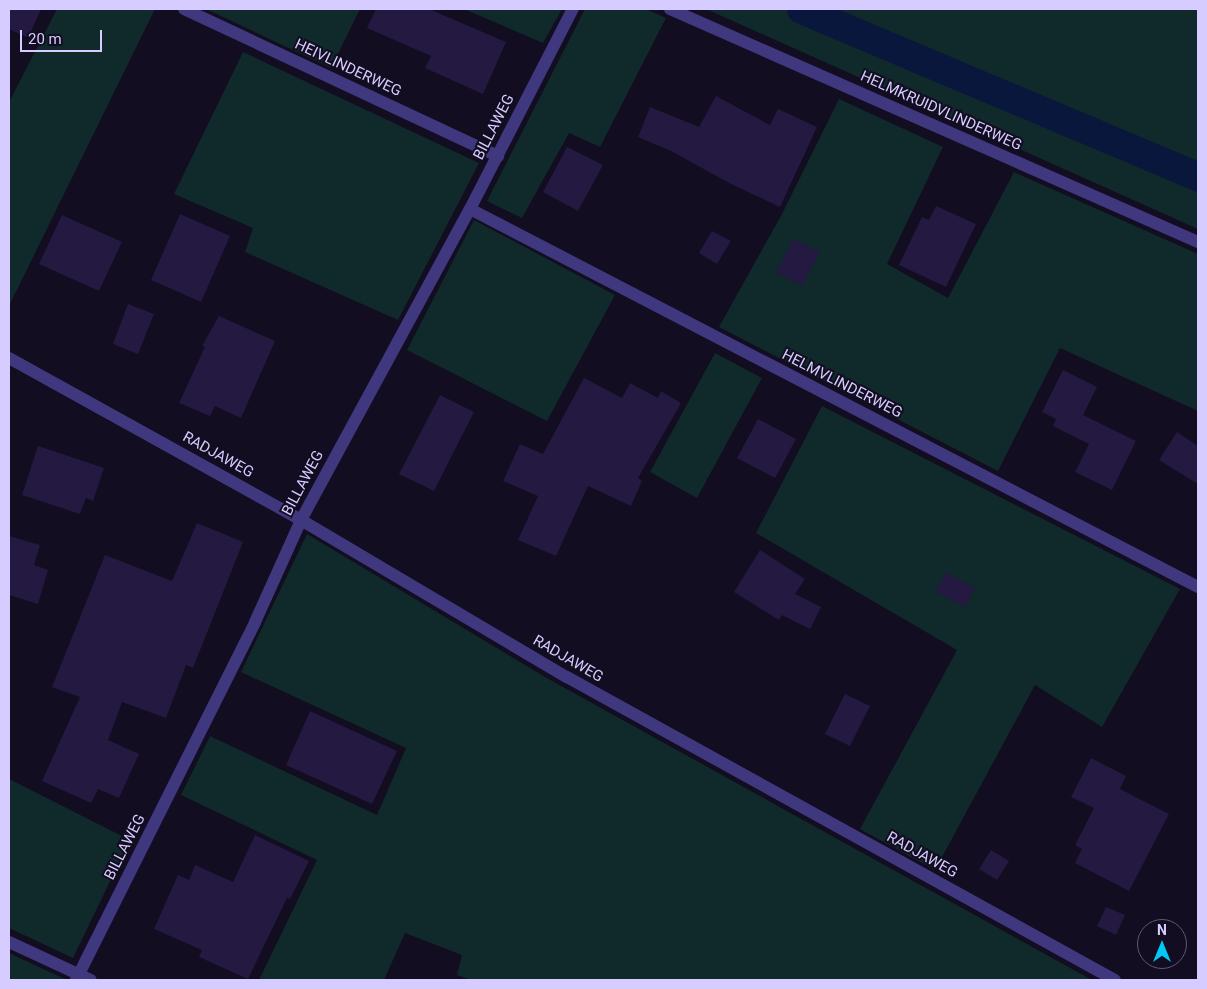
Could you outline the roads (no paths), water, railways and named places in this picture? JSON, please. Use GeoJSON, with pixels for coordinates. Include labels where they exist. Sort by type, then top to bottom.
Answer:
{"type":"FeatureCollection","features":[{"type":"Feature","properties":{"kind":"street","name":"HEIVLINDERWEG"},"geometry":{"type":"LineString","coordinates":[[184,9],[498,156]]}},
{"type":"Feature","properties":{"kind":"street","name":"BILLAWEG"},"geometry":{"type":"LineString","coordinates":[[77,978],[250,631],[301,520],[470,209],[573,9]]}},
{"type":"Feature","properties":{"kind":"street","name":"HELMKRUIDVLINDERWEG"},"geometry":{"type":"LineString","coordinates":[[670,9],[1198,242]]}},
{"type":"Feature","properties":{"kind":"street","name":"HELMVLINDERWEG"},"geometry":{"type":"LineString","coordinates":[[470,209],[1198,587]]}},
{"type":"Feature","properties":{"kind":"street","name":"RADJAWEG"},"geometry":{"type":"LineString","coordinates":[[9,358],[301,520],[567,677],[1115,980]]}},
{"type":"Feature","properties":{"kind":"street"},"geometry":{"type":"LineString","coordinates":[[9,942],[77,978],[91,980]]}},
{"type":"Feature","properties":{"kind":"waterway"},"geometry":{"type":"LineString","coordinates":[[801,9],[1198,177]]}}]}
